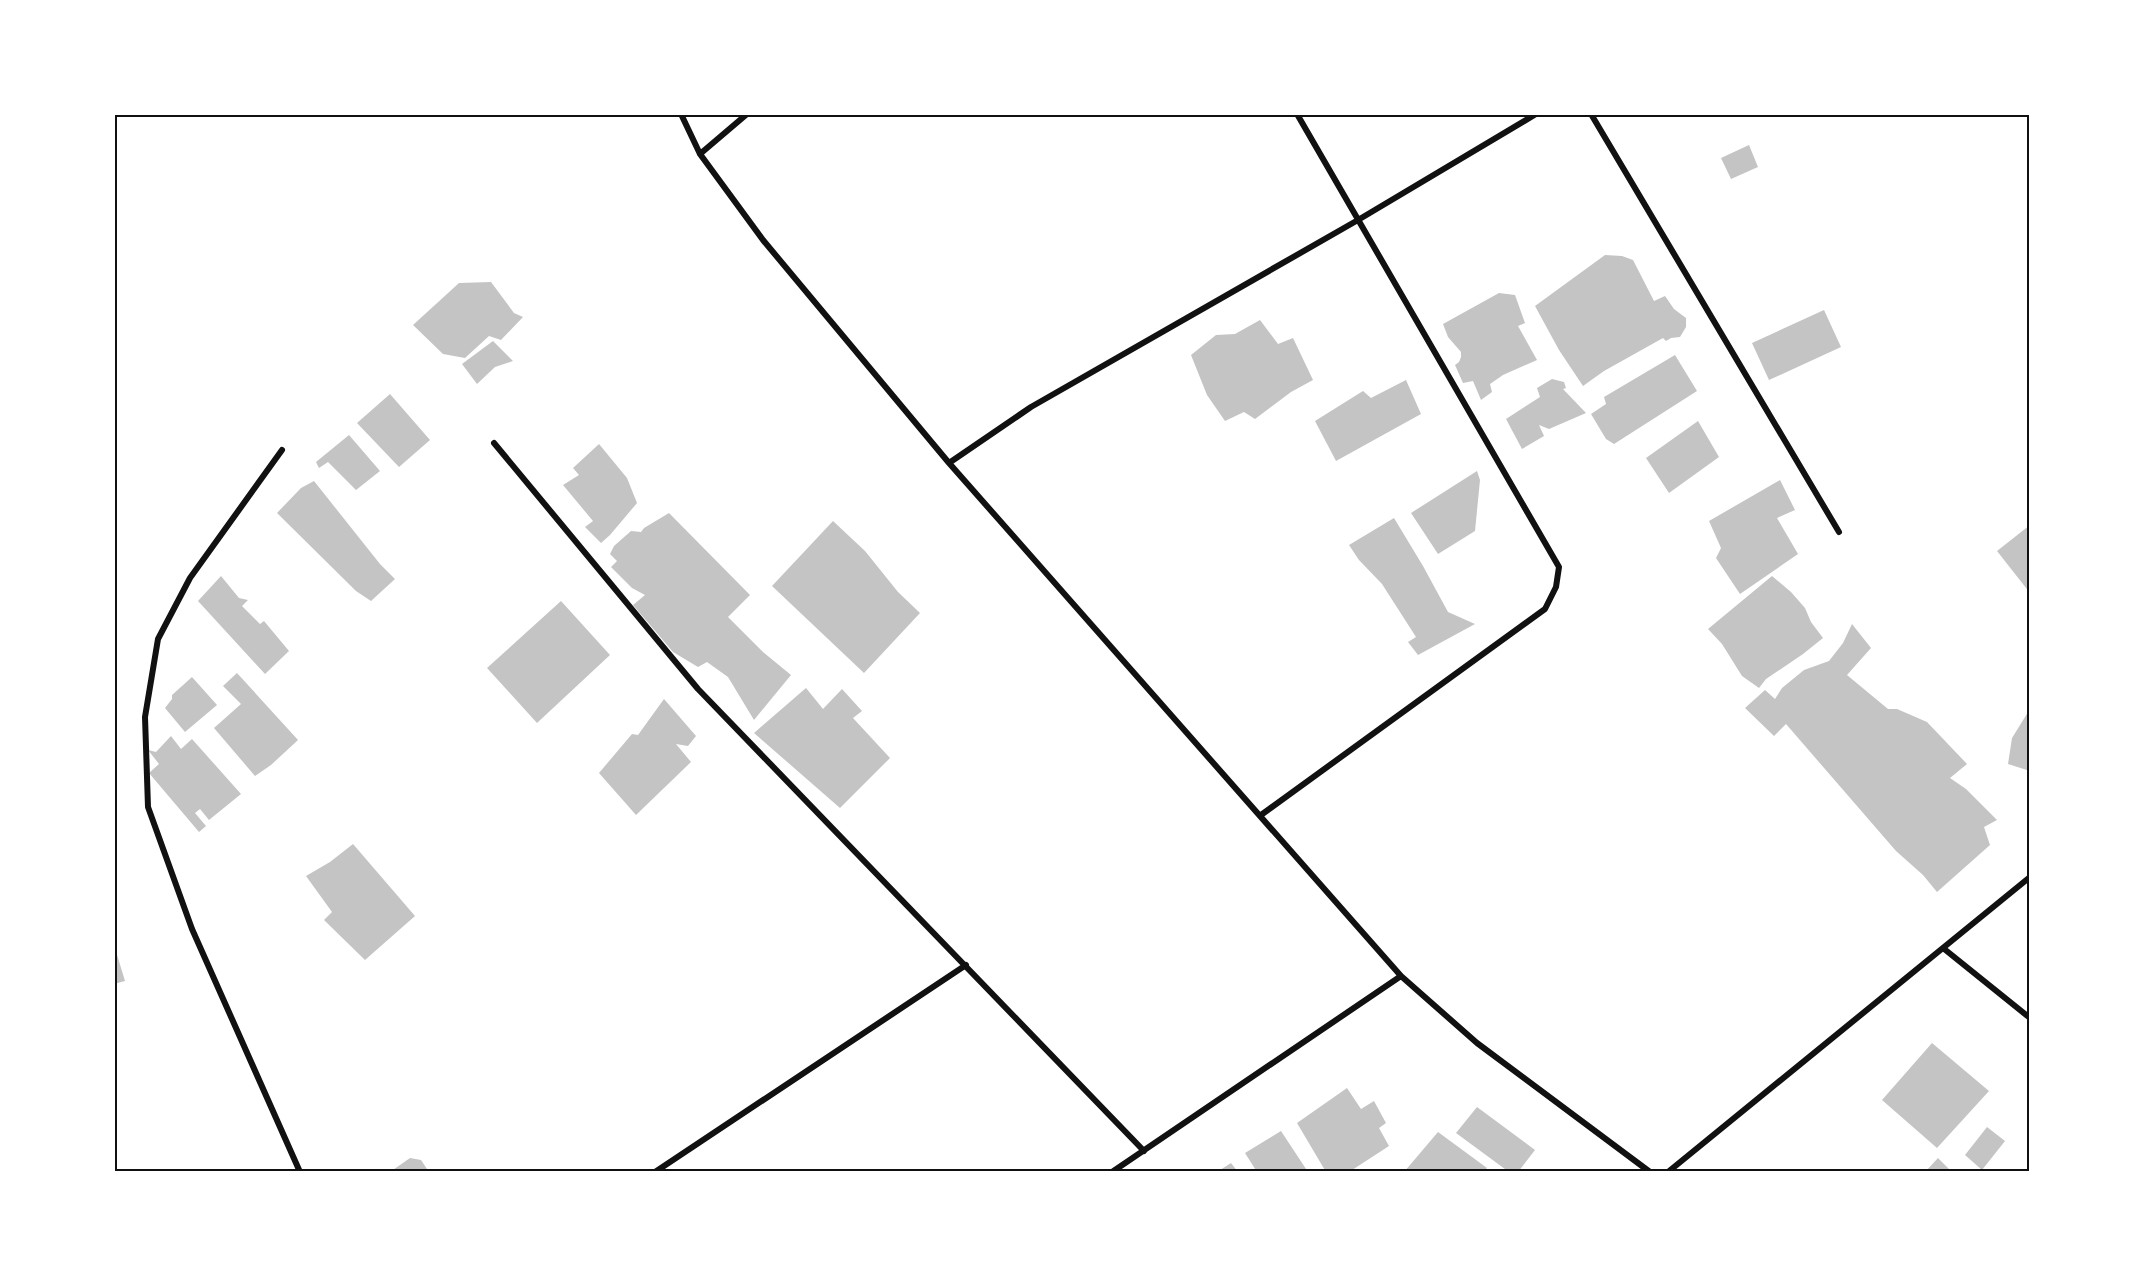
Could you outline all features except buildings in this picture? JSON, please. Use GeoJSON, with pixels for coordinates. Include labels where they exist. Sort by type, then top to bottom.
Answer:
{"type":"FeatureCollection","features":[{"type":"Feature","properties":{"kind":"street"},"geometry":{"type":"LineString","coordinates":[[681,114],[700,154],[762,240],[949,463],[1401,976],[1477,1043],[1650,1172]]}},
{"type":"Feature","properties":{"kind":"street"},"geometry":{"type":"LineString","coordinates":[[700,154],[747,114]]}},
{"type":"Feature","properties":{"kind":"street"},"geometry":{"type":"LineString","coordinates":[[1261,815],[1545,609],[1556,588],[1559,567],[1297,114]]}},
{"type":"Feature","properties":{"kind":"street"},"geometry":{"type":"LineString","coordinates":[[949,463],[1031,407],[1358,220],[1536,114]]}},
{"type":"Feature","properties":{"kind":"street"},"geometry":{"type":"LineString","coordinates":[[1591,114],[1839,532]]}},
{"type":"Feature","properties":{"kind":"street"},"geometry":{"type":"LineString","coordinates":[[494,443],[698,689],[1144,1151]]}},
{"type":"Feature","properties":{"kind":"street"},"geometry":{"type":"LineString","coordinates":[[282,450],[190,578],[158,639],[145,717],[148,807],[192,929],[300,1172]]}},
{"type":"Feature","properties":{"kind":"street"},"geometry":{"type":"LineString","coordinates":[[1668,1172],[2030,877]]}},
{"type":"Feature","properties":{"kind":"street"},"geometry":{"type":"LineString","coordinates":[[1943,948],[2030,1018]]}},
{"type":"Feature","properties":{"kind":"street"},"geometry":{"type":"LineString","coordinates":[[655,1172],[966,965]]}},
{"type":"Feature","properties":{"kind":"street"},"geometry":{"type":"LineString","coordinates":[[1112,1172],[1401,976]]}}]}
